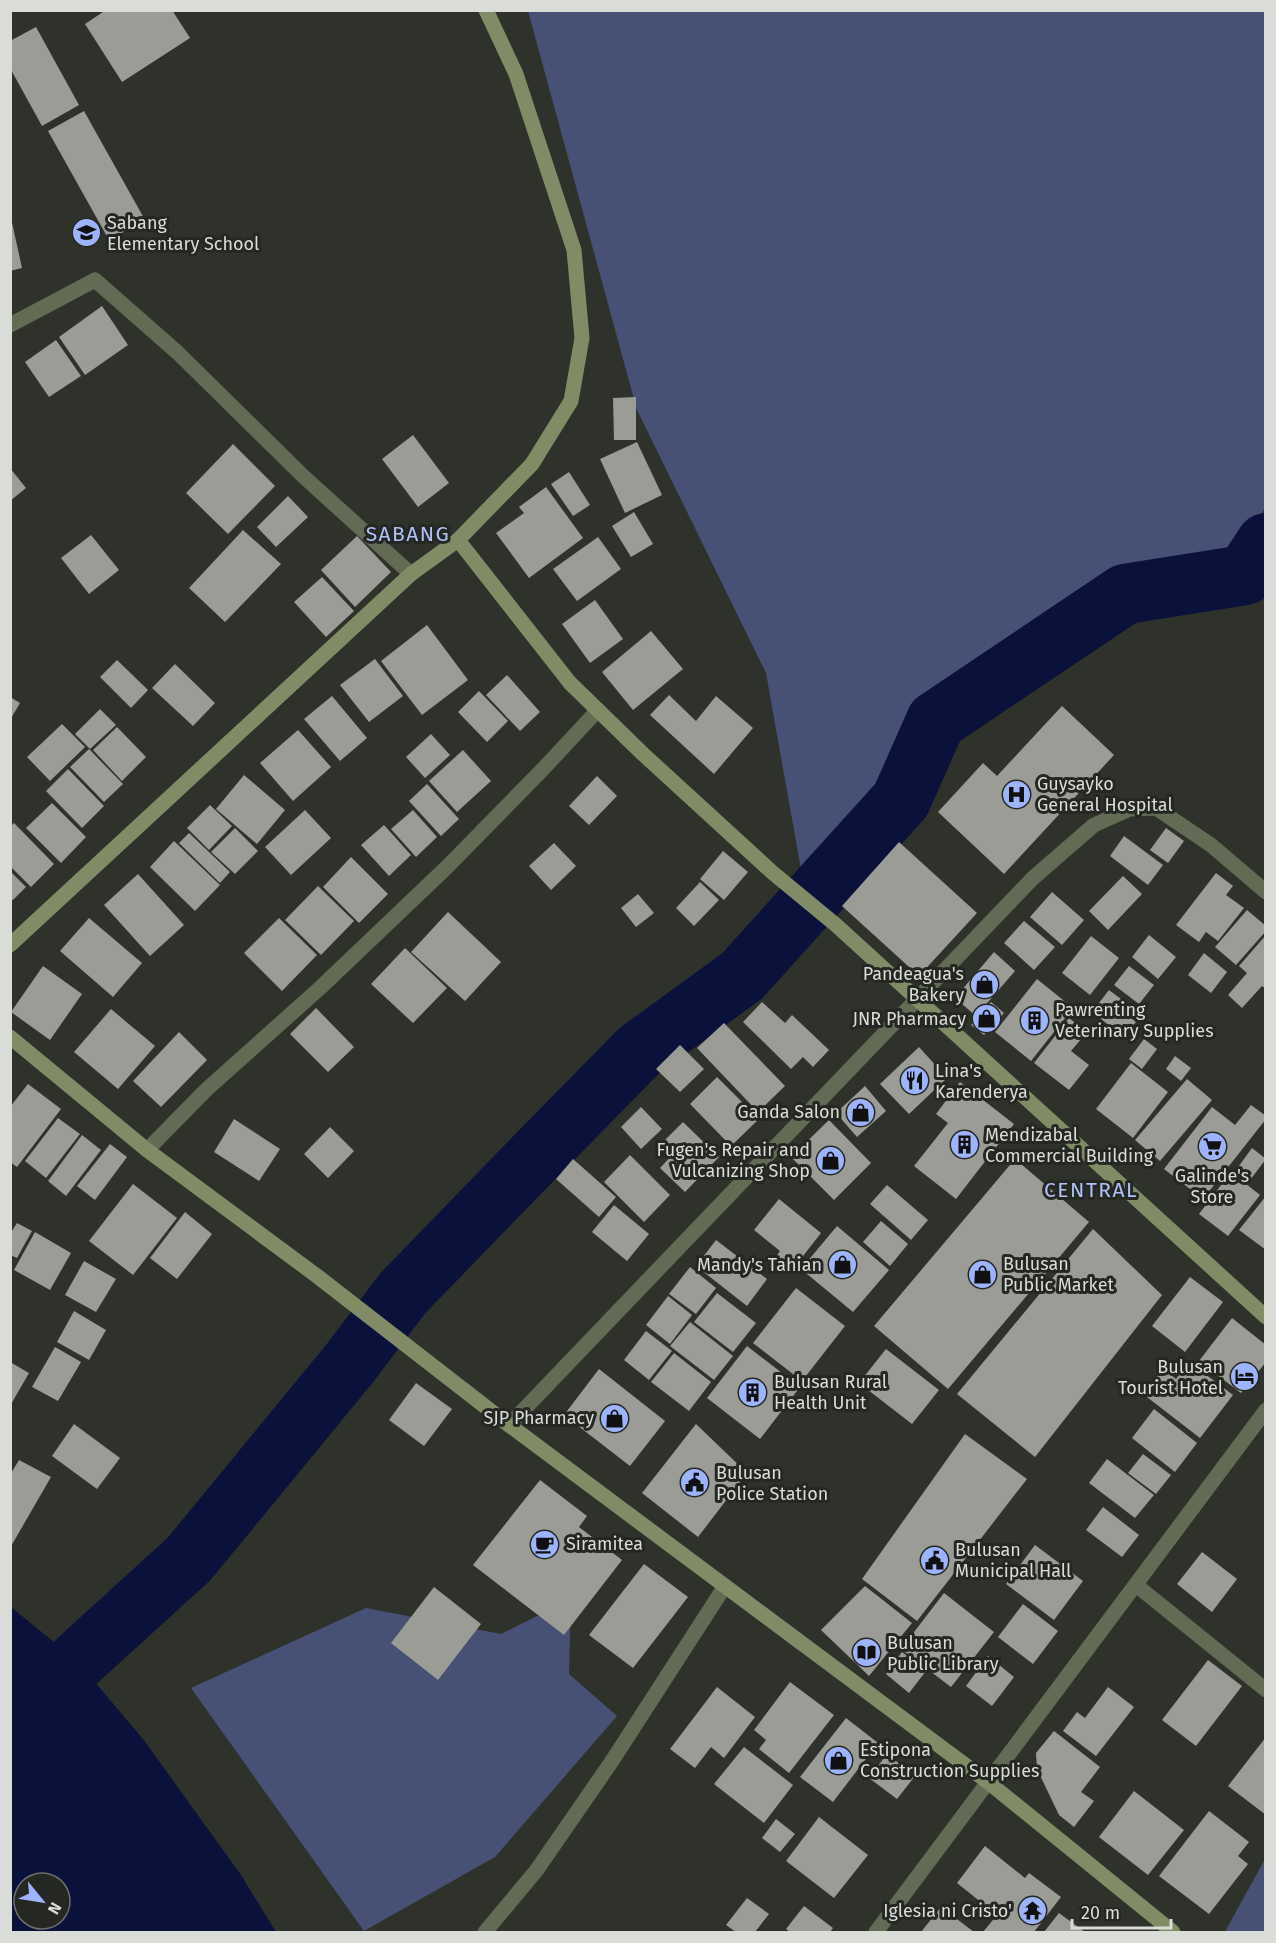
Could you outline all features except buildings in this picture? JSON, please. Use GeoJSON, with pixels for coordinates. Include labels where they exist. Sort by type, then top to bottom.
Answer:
{"type":"FeatureCollection","features":[{"type":"Feature","properties":{"kind":"main road"},"geometry":{"type":"LineString","coordinates":[[10,945],[411,574],[458,540],[532,464],[572,401],[582,338],[574,250],[516,74],[486,10]]}},
{"type":"Feature","properties":{"kind":"main road"},"geometry":{"type":"LineString","coordinates":[[458,540],[570,683],[598,710],[773,873],[836,925],[1266,1317]]}},
{"type":"Feature","properties":{"kind":"main road"},"geometry":{"type":"LineString","coordinates":[[10,1037],[147,1150],[317,1276],[509,1425],[988,1782],[1173,1932]]}},
{"type":"Feature","properties":{"kind":"street"},"geometry":{"type":"LineString","coordinates":[[10,326],[95,280],[178,353],[303,476],[411,574]]}},
{"type":"Feature","properties":{"kind":"street"},"geometry":{"type":"LineString","coordinates":[[147,1150],[207,1089],[320,988],[447,867],[598,710]]}},
{"type":"Feature","properties":{"kind":"street"},"geometry":{"type":"LineString","coordinates":[[509,1425],[1033,878],[1094,825],[1130,809],[1156,808],[1211,845],[1266,892]]}},
{"type":"Feature","properties":{"kind":"street"},"geometry":{"type":"LineString","coordinates":[[876,1932],[1266,1410]]}},
{"type":"Feature","properties":{"kind":"street"},"geometry":{"type":"LineString","coordinates":[[1136,1585],[1266,1690]]}},
{"type":"Feature","properties":{"kind":"street"},"geometry":{"type":"LineString","coordinates":[[485,1932],[536,1871],[612,1761],[725,1586]]}},
{"type":"Feature","properties":{"kind":"shaded area"},"geometry":{"type":"Polygon","coordinates":[[[528,11],[1265,11],[1265,508],[1232,557],[1121,582],[921,711],[889,795],[804,886],[766,673],[637,410],[528,11]]]}},
{"type":"Feature","properties":{"kind":"shaded area"},"geometry":{"type":"Polygon","coordinates":[[[571,1599],[569,1674],[617,1716],[495,1857],[364,1931],[191,1688],[366,1608],[501,1634],[571,1599]]]}},
{"type":"Feature","properties":{"kind":"shaded area"},"geometry":{"type":"Polygon","coordinates":[[[11,1607],[77,1661],[143,1739],[241,1875],[276,1932],[11,1932],[11,1607]]]}},
{"type":"Feature","properties":{"kind":"shaded area"},"geometry":{"type":"Polygon","coordinates":[[[1265,1859],[1265,1932],[1228,1932],[1226,1930],[1265,1859]]]}},
{"type":"Feature","properties":{"kind":"waterway"},"geometry":{"type":"LineString","coordinates":[[77,1661],[189,1559],[350,1363],[403,1293],[533,1159],[639,1051],[742,976],[901,800],[936,721],[1125,594],[1245,575],[1266,543]]}},
{"type":"Feature","properties":{"kind":"place","name":"Sabang Elementary School"},"geometry":{"type":"Point","coordinates":[86,233]}},
{"type":"Feature","properties":{"kind":"place","name":"Guysayko General Hospital"},"geometry":{"type":"Point","coordinates":[1016,794]}},
{"type":"Feature","properties":{"kind":"place","name":"Pandeagua's Bakery"},"geometry":{"type":"Point","coordinates":[985,984]}},
{"type":"Feature","properties":{"kind":"place","name":"JNR Pharmacy"},"geometry":{"type":"Point","coordinates":[987,1019]}},
{"type":"Feature","properties":{"kind":"place","name":"Pawrenting Veterinary Supplies"},"geometry":{"type":"Point","coordinates":[1034,1020]}},
{"type":"Feature","properties":{"kind":"place","name":"Lina's Karenderya"},"geometry":{"type":"Point","coordinates":[914,1081]}},
{"type":"Feature","properties":{"kind":"place","name":"Ganda Salon"},"geometry":{"type":"Point","coordinates":[861,1112]}},
{"type":"Feature","properties":{"kind":"place","name":"Mendizabal Commercial Building"},"geometry":{"type":"Point","coordinates":[964,1145]}},
{"type":"Feature","properties":{"kind":"place","name":"Galinde's Store"},"geometry":{"type":"Point","coordinates":[1212,1147]}},
{"type":"Feature","properties":{"kind":"place","name":"Fugen's Repair and Vulcanizing Shop"},"geometry":{"type":"Point","coordinates":[831,1160]}},
{"type":"Feature","properties":{"kind":"place","name":"Mandy's Tahian"},"geometry":{"type":"Point","coordinates":[843,1265]}},
{"type":"Feature","properties":{"kind":"place","name":"Bulusan Public Market"},"geometry":{"type":"Point","coordinates":[982,1274]}},
{"type":"Feature","properties":{"kind":"place","name":"Bulusan Tourist Hotel"},"geometry":{"type":"Point","coordinates":[1244,1377]}},
{"type":"Feature","properties":{"kind":"place","name":"Bulusan Rural Health Unit"},"geometry":{"type":"Point","coordinates":[753,1392]}},
{"type":"Feature","properties":{"kind":"place","name":"SJP Pharmacy"},"geometry":{"type":"Point","coordinates":[615,1418]}},
{"type":"Feature","properties":{"kind":"place","name":"Bulusan Police Station"},"geometry":{"type":"Point","coordinates":[695,1483]}},
{"type":"Feature","properties":{"kind":"place","name":"Siramitea"},"geometry":{"type":"Point","coordinates":[545,1544]}},
{"type":"Feature","properties":{"kind":"place","name":"Bulusan Municipal Hall"},"geometry":{"type":"Point","coordinates":[934,1560]}},
{"type":"Feature","properties":{"kind":"place","name":"Bulusan Public Library"},"geometry":{"type":"Point","coordinates":[866,1653]}},
{"type":"Feature","properties":{"kind":"place","name":"Estipona Construction Supplies"},"geometry":{"type":"Point","coordinates":[839,1760]}},
{"type":"Feature","properties":{"kind":"place","name":"Iglesia ni Cristo'"},"geometry":{"type":"Point","coordinates":[1033,1911]}},
{"type":"Feature","properties":{"kind":"district","name":"SABANG"},"geometry":{"type":"Point","coordinates":[408,534]}},
{"type":"Feature","properties":{"kind":"district","name":"CENTRAL"},"geometry":{"type":"Point","coordinates":[1091,1190]}}]}
